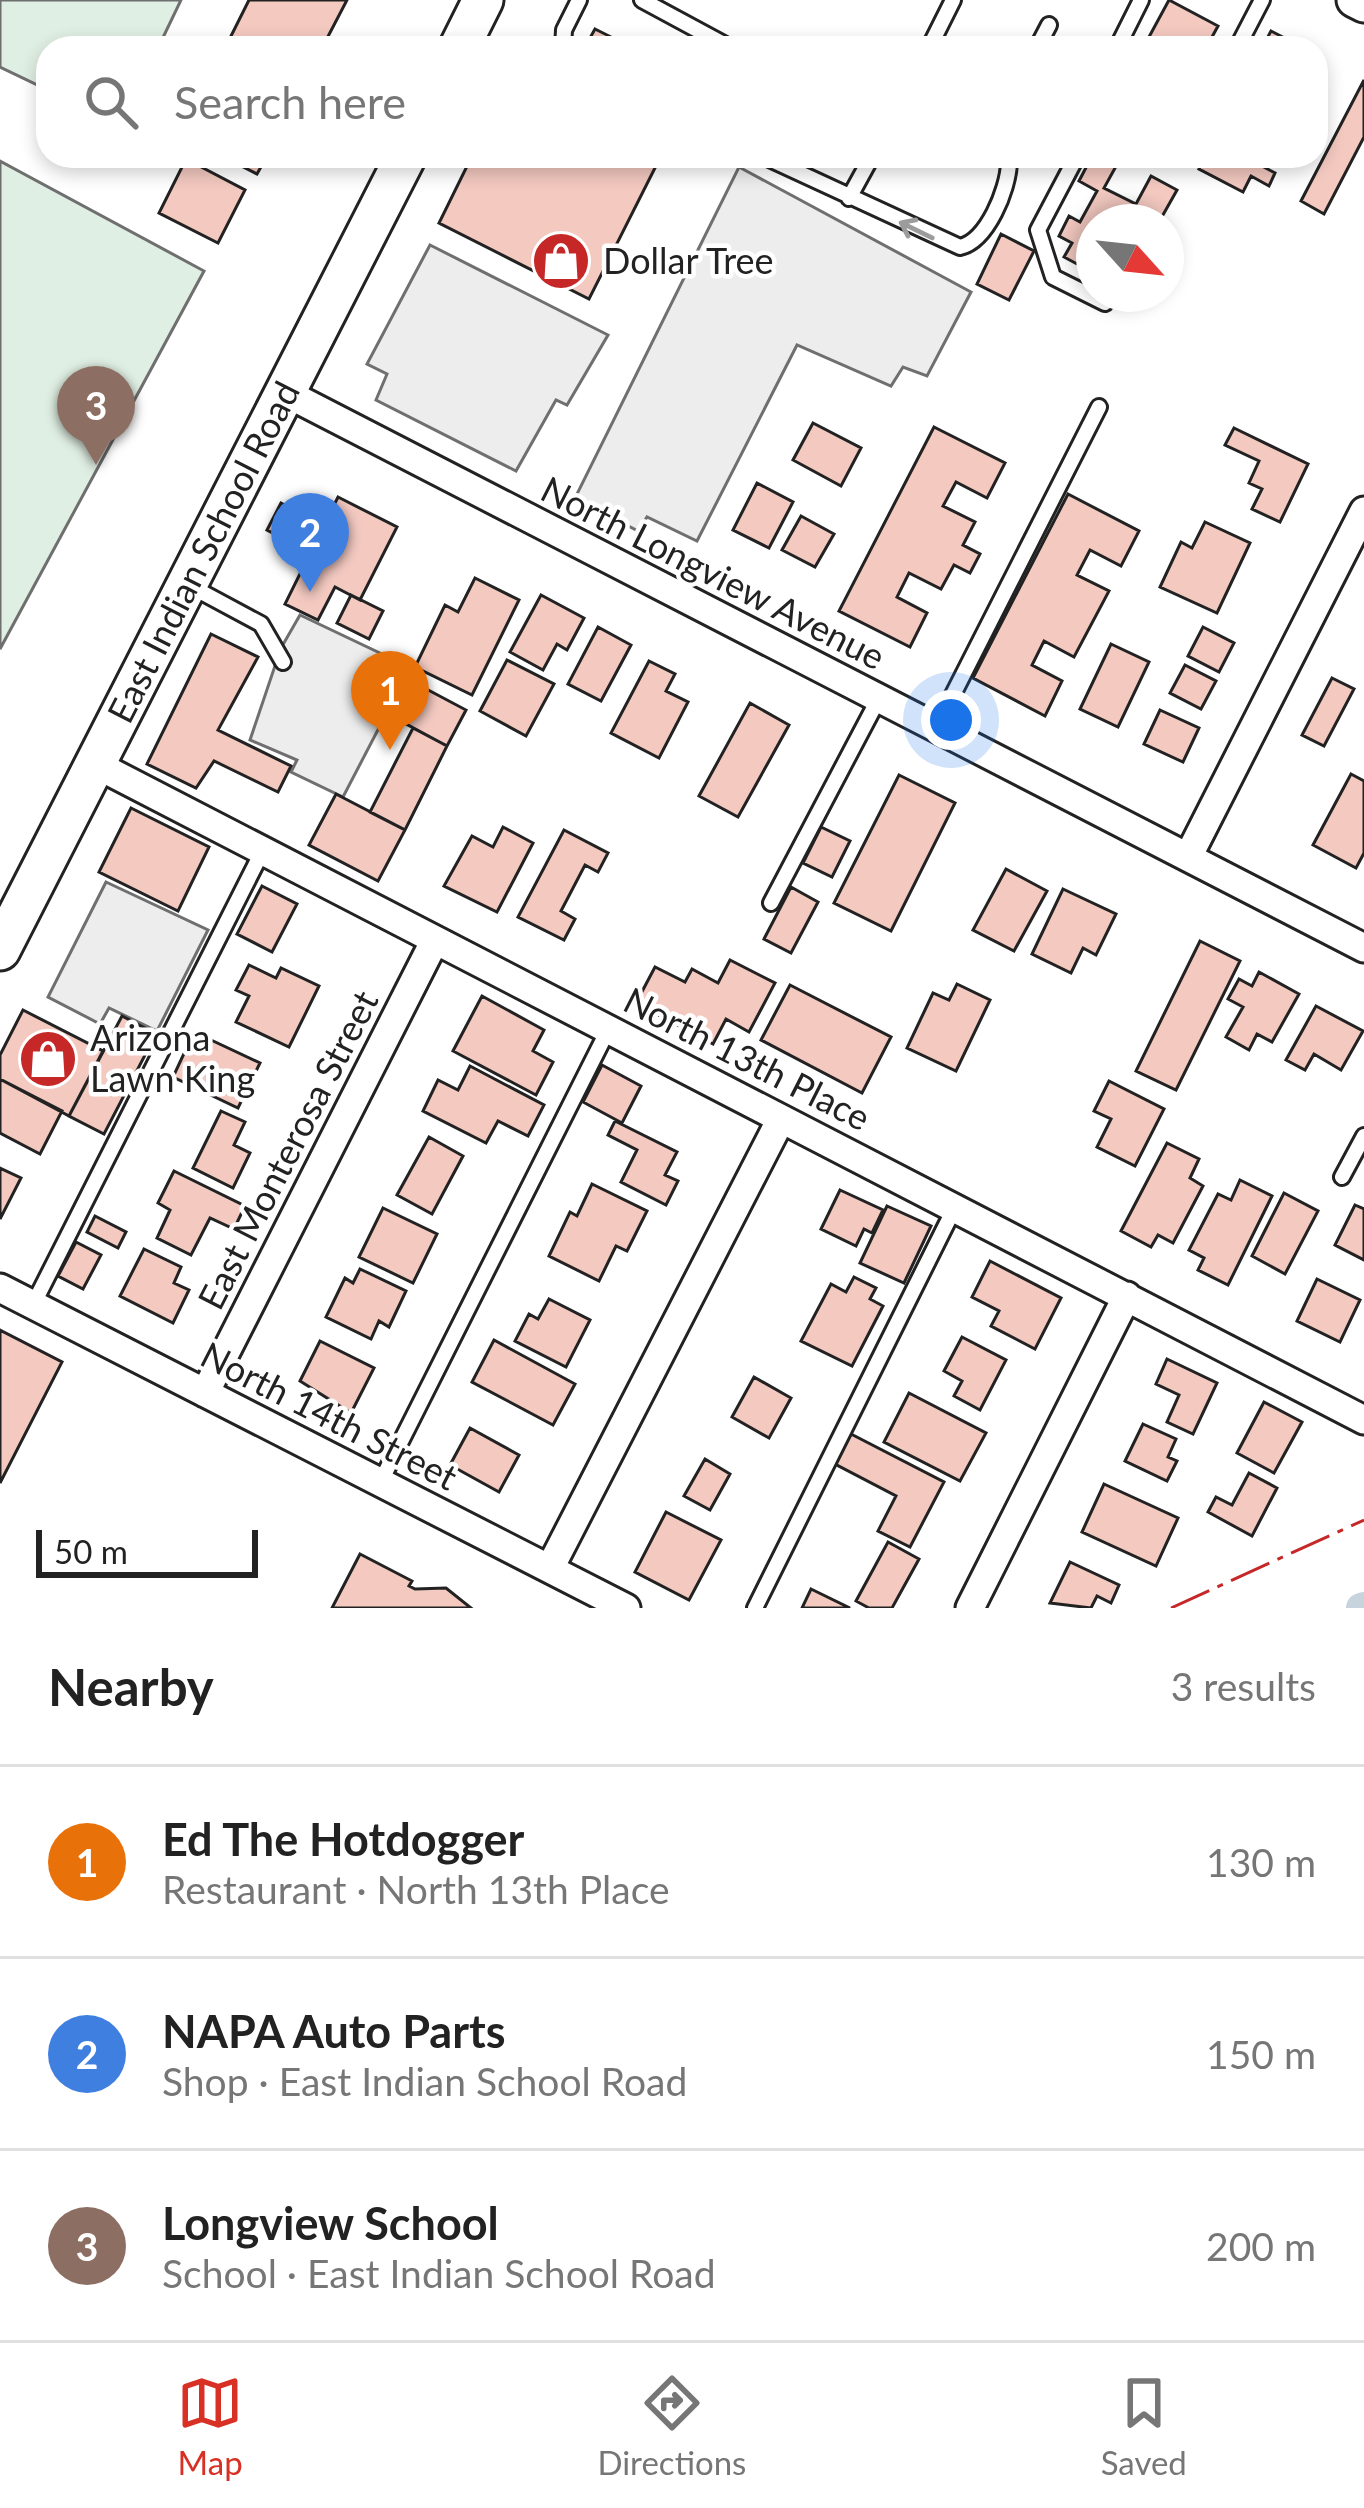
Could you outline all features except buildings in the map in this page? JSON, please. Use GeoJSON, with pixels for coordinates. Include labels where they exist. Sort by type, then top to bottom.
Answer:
{"type":"FeatureCollection","features":[{"type":"Feature","properties":{"kind":"main road"},"geometry":{"type":"LineString","coordinates":[[465,36],[483,0]]}},
{"type":"Feature","properties":{"kind":"main road","name":"East Indian School Road"},"geometry":{"type":"LineString","coordinates":[[0,950],[400,168]]}},
{"type":"Feature","properties":{"kind":"street"},"geometry":{"type":"LineString","coordinates":[[1354,0],[1364,5]]}},
{"type":"Feature","properties":{"kind":"street","name":"North Longview Avenue"},"geometry":{"type":"LineString","coordinates":[[286,393],[1364,948]]}},
{"type":"Feature","properties":{"kind":"street"},"geometry":{"type":"LineString","coordinates":[[1187,857],[1364,511]]}},
{"type":"Feature","properties":{"kind":"street","name":"North 13th Place"},"geometry":{"type":"LineString","coordinates":[[95,764],[1364,1420]]}},
{"type":"Feature","properties":{"kind":"street","name":"East Monterosa Street"},"geometry":{"type":"LineString","coordinates":[[205,1393],[435,940]]}},
{"type":"Feature","properties":{"kind":"street"},"geometry":{"type":"LineString","coordinates":[[550,1568],[781,1119]]}},
{"type":"Feature","properties":{"kind":"street","name":"North 14th Street"},"geometry":{"type":"LineString","coordinates":[[0,1288],[626,1608]]}},
{"type":"Feature","properties":{"kind":"street"},"geometry":{"type":"LineString","coordinates":[[970,1608],[1127,1296]]}},
{"type":"Feature","properties":{"kind":"lane"},"geometry":{"type":"LineString","coordinates":[[564,36],[579,0]]}},
{"type":"Feature","properties":{"kind":"lane"},"geometry":{"type":"LineString","coordinates":[[642,0],[709,36]]}},
{"type":"Feature","properties":{"kind":"lane"},"geometry":{"type":"LineString","coordinates":[[935,36],[953,0]]}},
{"type":"Feature","properties":{"kind":"lane"},"geometry":{"type":"LineString","coordinates":[[1123,36],[1141,0]]}},
{"type":"Feature","properties":{"kind":"lane"},"geometry":{"type":"LineString","coordinates":[[1243,36],[1262,0]]}},
{"type":"Feature","properties":{"kind":"lane"},"geometry":{"type":"LineString","coordinates":[[1043,36],[1048,25]]}},
{"type":"Feature","properties":{"kind":"lane"},"geometry":{"type":"LineString","coordinates":[[788,168],[945,244],[970,245],[1008,178],[1007,168]]}},
{"type":"Feature","properties":{"kind":"lane"},"geometry":{"type":"LineString","coordinates":[[849,198],[865,168]]}},
{"type":"Feature","properties":{"kind":"lane"},"geometry":{"type":"LineString","coordinates":[[1071,168],[1038,230],[1053,277],[1076,288]]}},
{"type":"Feature","properties":{"kind":"lane"},"geometry":{"type":"LineString","coordinates":[[937,728],[1099,407]]}},
{"type":"Feature","properties":{"kind":"lane"},"geometry":{"type":"LineString","coordinates":[[187,585],[254,617],[283,662]]}},
{"type":"Feature","properties":{"kind":"lane"},"geometry":{"type":"LineString","coordinates":[[771,903],[878,698]]}},
{"type":"Feature","properties":{"kind":"lane"},"geometry":{"type":"LineString","coordinates":[[33,1305],[262,852]]}},
{"type":"Feature","properties":{"kind":"lane"},"geometry":{"type":"LineString","coordinates":[[380,1483],[609,1028]]}},
{"type":"Feature","properties":{"kind":"lane"},"geometry":{"type":"LineString","coordinates":[[1342,1177],[1364,1136]]}},
{"type":"Feature","properties":{"kind":"lane"},"geometry":{"type":"LineString","coordinates":[[754,1608],[956,1207]]}},
{"type":"Feature","properties":{"kind":"green space"},"geometry":{"type":"Polygon","coordinates":[[[0,0],[181,0],[164,36],[36,36],[36,84],[0,67],[0,0]]]}},
{"type":"Feature","properties":{"kind":"green space"},"geometry":{"type":"Polygon","coordinates":[[[0,161],[204,271],[0,649],[0,161]]]}},
{"type":"Feature","properties":{"kind":"shaded area"},"geometry":{"type":"Polygon","coordinates":[[[739,168],[971,292],[927,376],[903,367],[891,386],[797,345],[697,541],[647,517],[638,531],[575,498],[739,168]]]}},
{"type":"Feature","properties":{"kind":"shaded area"},"geometry":{"type":"Polygon","coordinates":[[[430,245],[608,335],[567,405],[556,400],[516,471],[376,400],[387,374],[367,364],[430,245]]]}},
{"type":"Feature","properties":{"kind":"shaded area"},"geometry":{"type":"Polygon","coordinates":[[[300,615],[384,655],[407,674],[343,797],[291,772],[297,760],[250,740],[281,648],[300,615]]]}},
{"type":"Feature","properties":{"kind":"shaded area"},"geometry":{"type":"Polygon","coordinates":[[[106,882],[208,930],[157,1031],[109,1008],[100,1024],[48,997],[106,882]]]}},
{"type":"Feature","properties":{"kind":"power"},"geometry":{"type":"LineString","coordinates":[[1171,1608],[1364,1520]]}},
{"type":"Feature","properties":{"kind":"place","name":"Dollar Tree"},"geometry":{"type":"Point","coordinates":[561,261]}},
{"type":"Feature","properties":{"kind":"place","name":"Longview School"},"geometry":{"type":"Point","coordinates":[96,465]}},
{"type":"Feature","properties":{"kind":"place","name":"NAPA Auto Parts"},"geometry":{"type":"Point","coordinates":[310,592]}},
{"type":"Feature","properties":{"kind":"place","name":"Ed The Hotdogger"},"geometry":{"type":"Point","coordinates":[390,750]}},
{"type":"Feature","properties":{"kind":"place","name":"Arizona Lawn King"},"geometry":{"type":"Point","coordinates":[48,1059]}}]}
